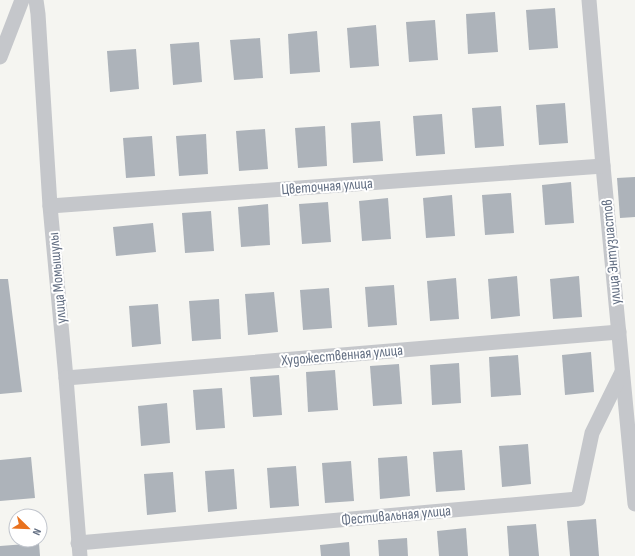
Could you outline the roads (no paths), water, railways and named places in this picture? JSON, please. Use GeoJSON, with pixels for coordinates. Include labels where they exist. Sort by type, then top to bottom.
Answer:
{"type":"FeatureCollection","features":[{"type":"Feature","properties":{"kind":"street"},"geometry":{"type":"LineString","coordinates":[[0,57],[22,0]]}},
{"type":"Feature","properties":{"kind":"street","name":"улица Момышулы"},"geometry":{"type":"LineString","coordinates":[[36,0],[50,206],[66,378],[79,550]]}},
{"type":"Feature","properties":{"kind":"street","name":"улица Энтузиастов"},"geometry":{"type":"LineString","coordinates":[[589,0],[635,504]]}},
{"type":"Feature","properties":{"kind":"street","name":"Цветочная улица"},"geometry":{"type":"LineString","coordinates":[[50,206],[603,166]]}},
{"type":"Feature","properties":{"kind":"street","name":"Художественная улица"},"geometry":{"type":"LineString","coordinates":[[66,378],[619,332]]}},
{"type":"Feature","properties":{"kind":"street","name":"Фестивальная улица"},"geometry":{"type":"LineString","coordinates":[[79,550],[578,499],[592,433],[622,372]]}}]}
